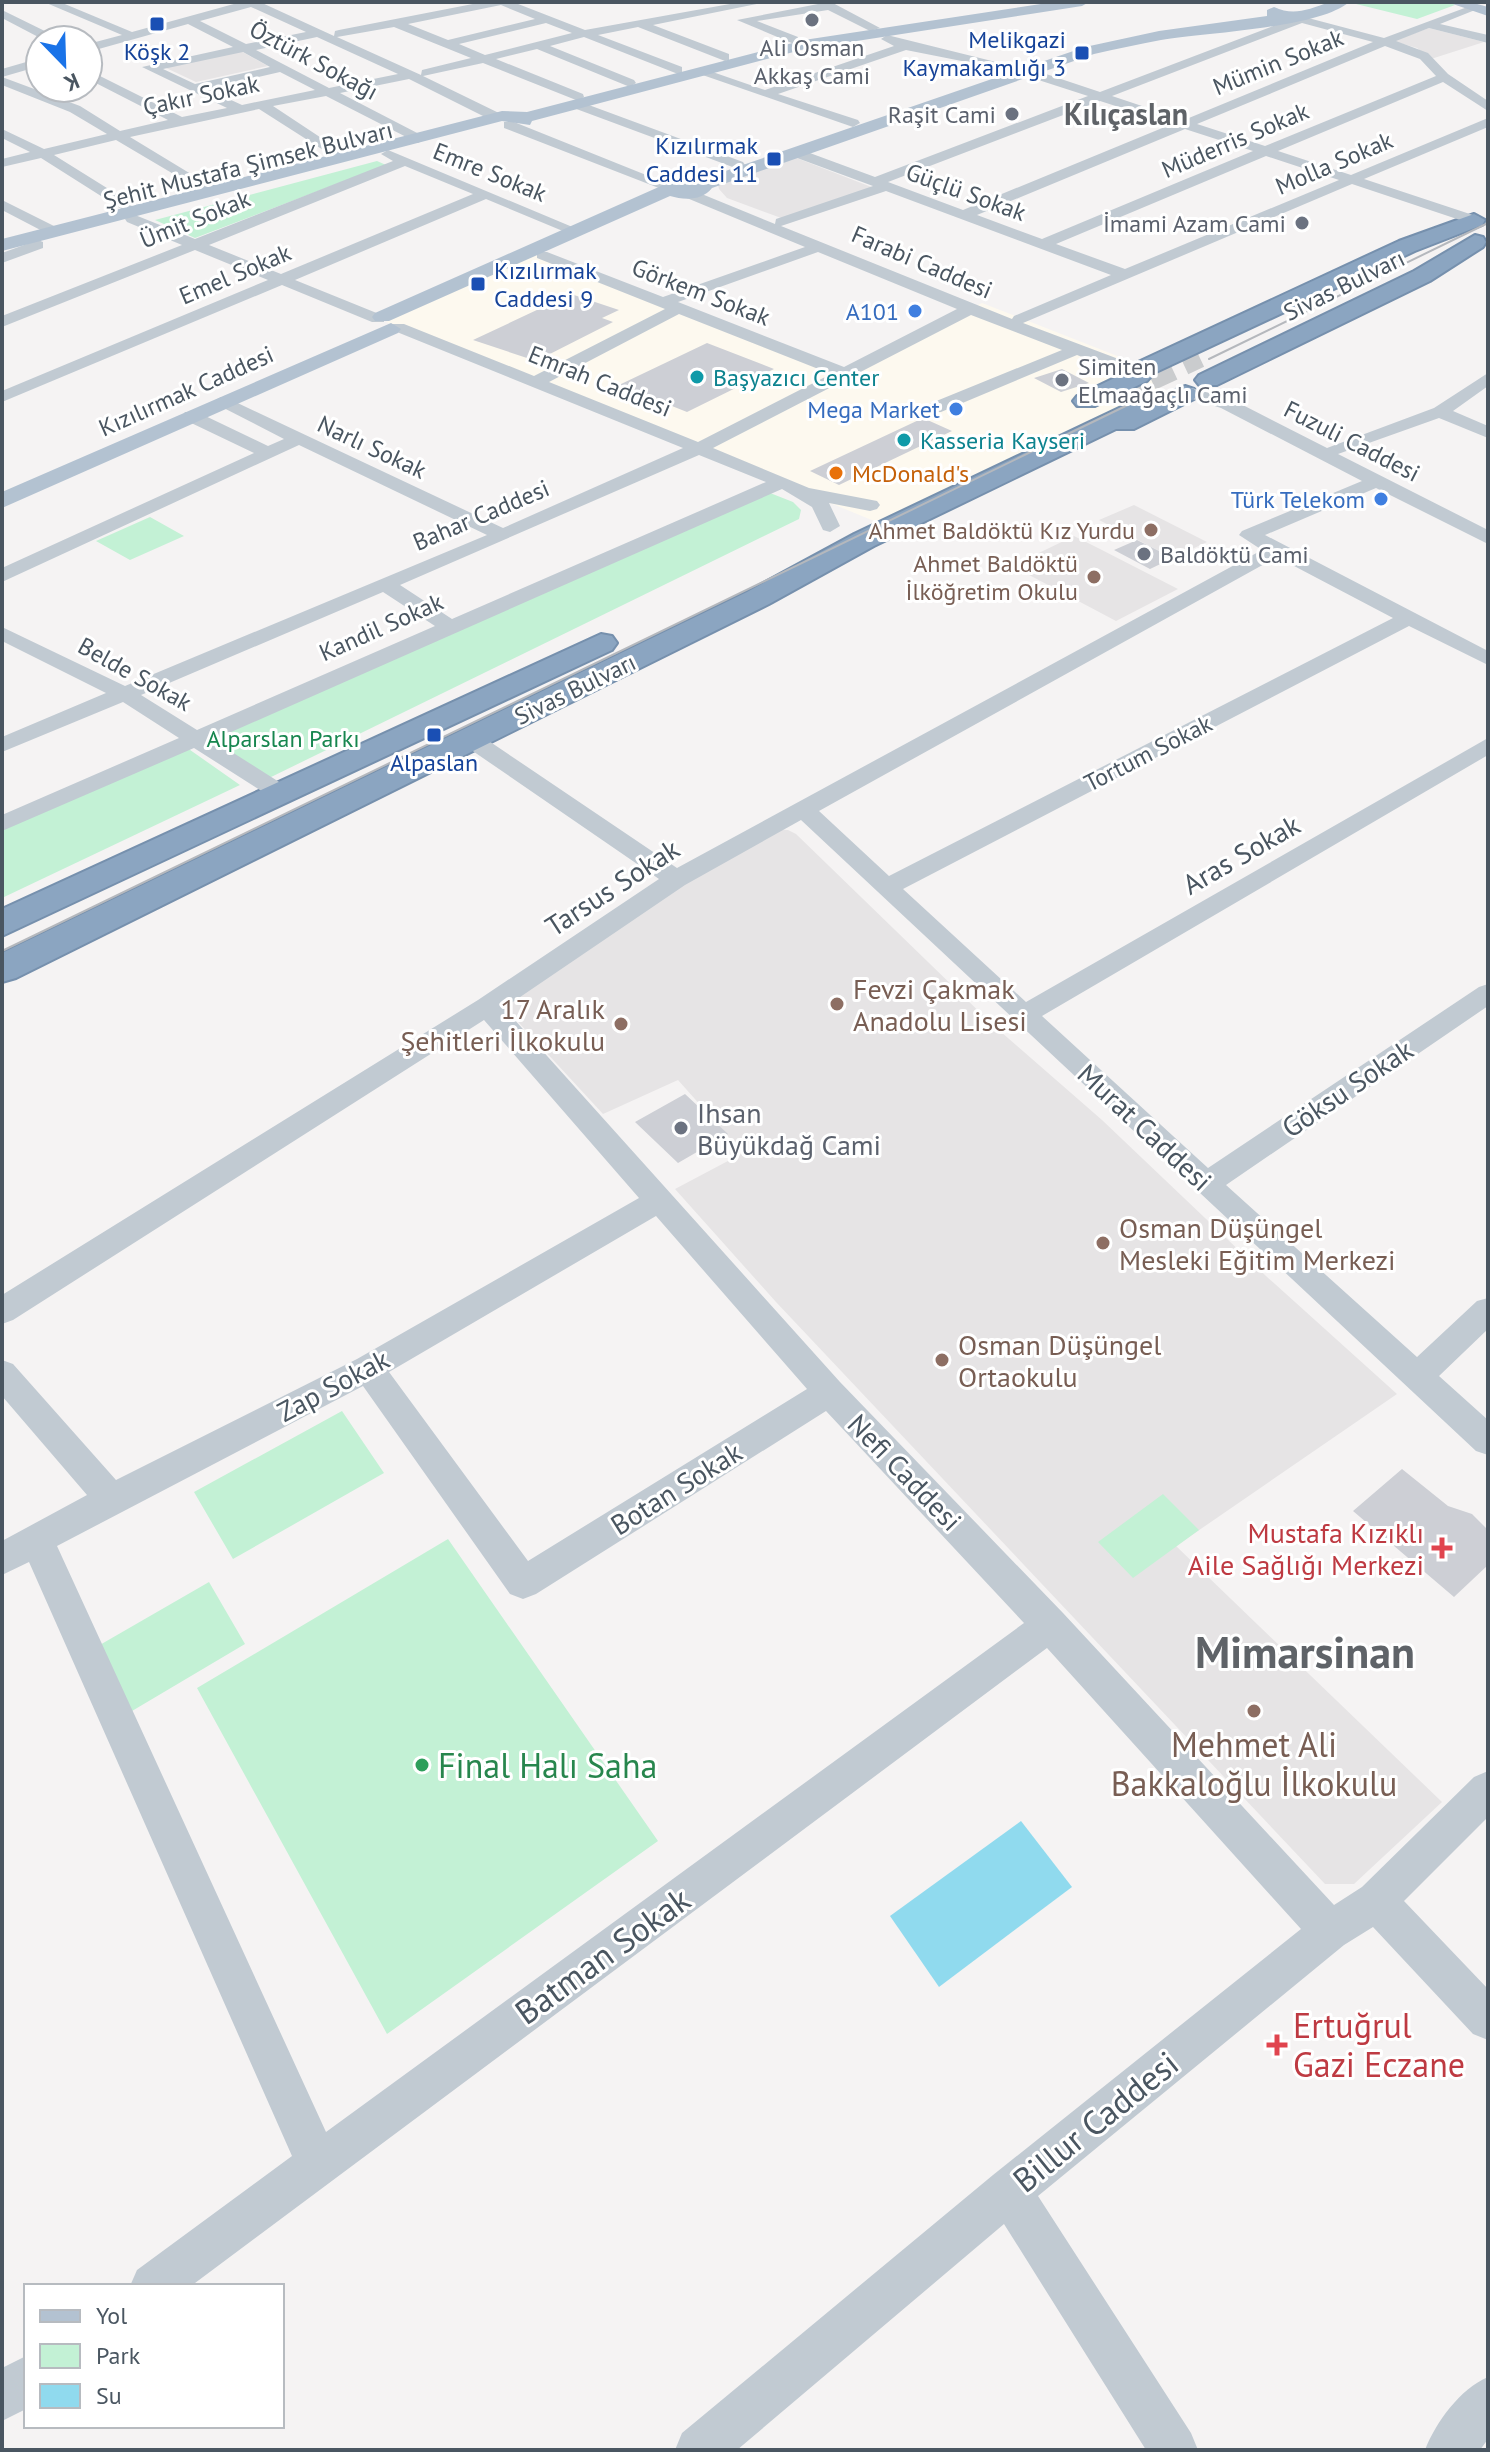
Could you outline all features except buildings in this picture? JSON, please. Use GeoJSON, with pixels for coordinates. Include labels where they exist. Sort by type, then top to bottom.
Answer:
{"type":"FeatureCollection","features":[{"type":"Feature","properties":{"kind":"highway"},"geometry":{"type":"LineString","coordinates":[[1067,410],[1407,246],[1481,228]]}},
{"type":"Feature","properties":{"kind":"highway"},"geometry":{"type":"LineString","coordinates":[[758,598],[875,545],[1202,379],[1422,276],[1481,228]]}},
{"type":"Feature","properties":{"kind":"highway"},"geometry":{"type":"LineString","coordinates":[[1139,375],[1144,386],[1156,391],[1202,379]]}},
{"type":"Feature","properties":{"kind":"highway","name":"Sivas Bulvarı"},"geometry":{"type":"LineString","coordinates":[[2,924],[1033,439],[1139,375]]}},
{"type":"Feature","properties":{"kind":"highway","name":"Sivas Bulvarı"},"geometry":{"type":"LineString","coordinates":[[2,969],[758,598],[864,540],[1147,404]]}},
{"type":"Feature","properties":{"kind":"highway"},"geometry":{"type":"LineString","coordinates":[[804,540],[898,492]]}},
{"type":"Feature","properties":{"kind":"main road","name":"Şehit Mustafa Şimsek Bulvarı"},"geometry":{"type":"LineString","coordinates":[[3,249],[55,232],[387,154],[577,101],[804,45],[1049,2]]}},
{"type":"Feature","properties":{"kind":"main road","name":"Şehit Mustafa Şimsek Bulvarı"},"geometry":{"type":"LineString","coordinates":[[577,101],[630,83],[794,40],[1082,2]]}},
{"type":"Feature","properties":{"kind":"main road","name":"Kızılırmak Caddesi"},"geometry":{"type":"LineString","coordinates":[[1288,16],[1322,2]]}},
{"type":"Feature","properties":{"kind":"main road","name":"Kızılırmak Caddesi"},"geometry":{"type":"LineString","coordinates":[[2,501],[221,402],[575,231],[738,165],[1015,68],[1145,39],[1288,16],[1342,2]]}},
{"type":"Feature","properties":{"kind":"main road"},"geometry":{"type":"LineString","coordinates":[[1454,2],[1481,6]]}},
{"type":"Feature","properties":{"kind":"main road","name":"Kızılırmak Caddesi"},"geometry":{"type":"LineString","coordinates":[[2,491],[431,306],[686,187],[794,152],[1015,68]]}},
{"type":"Feature","properties":{"kind":"main road","name":"Şehit Mustafa Şimsek Bulvarı"},"geometry":{"type":"LineString","coordinates":[[3,249],[38,245],[209,191],[511,119]]}},
{"type":"Feature","properties":{"kind":"street"},"geometry":{"type":"LineString","coordinates":[[50,2],[127,33]]}},
{"type":"Feature","properties":{"kind":"street","name":"Farabi Caddesi"},"geometry":{"type":"LineString","coordinates":[[270,2],[339,34],[383,47],[511,119]]}},
{"type":"Feature","properties":{"kind":"street"},"geometry":{"type":"LineString","coordinates":[[405,5],[413,8],[440,2]]}},
{"type":"Feature","properties":{"kind":"street"},"geometry":{"type":"LineString","coordinates":[[339,34],[502,2],[678,70]]}},
{"type":"Feature","properties":{"kind":"street"},"geometry":{"type":"LineString","coordinates":[[636,7],[680,15],[760,2]]}},
{"type":"Feature","properties":{"kind":"street"},"geometry":{"type":"LineString","coordinates":[[104,42],[184,15],[246,4],[302,36]]}},
{"type":"Feature","properties":{"kind":"street"},"geometry":{"type":"LineString","coordinates":[[104,42],[184,15],[246,4]]}},
{"type":"Feature","properties":{"kind":"street","name":"Farabi Caddesi"},"geometry":{"type":"LineString","coordinates":[[246,4],[511,119],[781,222],[1020,319],[1139,375]]}},
{"type":"Feature","properties":{"kind":"street"},"geometry":{"type":"LineString","coordinates":[[743,20],[825,4],[905,46],[1015,68],[1353,180],[1481,228]]}},
{"type":"Feature","properties":{"kind":"street"},"geometry":{"type":"LineString","coordinates":[[724,6],[743,20],[794,40]]}},
{"type":"Feature","properties":{"kind":"street","name":"Mümin Sokak"},"geometry":{"type":"LineString","coordinates":[[966,214],[1428,24],[1481,6]]}},
{"type":"Feature","properties":{"kind":"street"},"geometry":{"type":"LineString","coordinates":[[426,73],[637,23],[660,12]]}},
{"type":"Feature","properties":{"kind":"street"},"geometry":{"type":"LineString","coordinates":[[2,13],[24,25]]}},
{"type":"Feature","properties":{"kind":"street","name":"Öztürk Sokağı"},"geometry":{"type":"LineString","coordinates":[[184,15],[418,139]]}},
{"type":"Feature","properties":{"kind":"street"},"geometry":{"type":"LineString","coordinates":[[781,222],[1103,96],[1288,16],[1424,56],[1444,77],[1488,107]]}},
{"type":"Feature","properties":{"kind":"street"},"geometry":{"type":"LineString","coordinates":[[449,43],[548,19]]}},
{"type":"Feature","properties":{"kind":"street"},"geometry":{"type":"LineString","coordinates":[[396,23],[484,58],[577,101],[738,165]]}},
{"type":"Feature","properties":{"kind":"street"},"geometry":{"type":"LineString","coordinates":[[637,23],[725,57]]}},
{"type":"Feature","properties":{"kind":"street"},"geometry":{"type":"LineString","coordinates":[[1428,24],[1485,39]]}},
{"type":"Feature","properties":{"kind":"street"},"geometry":{"type":"LineString","coordinates":[[358,30],[383,47]]}},
{"type":"Feature","properties":{"kind":"street"},"geometry":{"type":"LineString","coordinates":[[137,62],[244,48],[318,33]]}},
{"type":"Feature","properties":{"kind":"street"},"geometry":{"type":"LineString","coordinates":[[409,44],[435,38]]}},
{"type":"Feature","properties":{"kind":"street"},"geometry":{"type":"LineString","coordinates":[[1453,47],[1485,39]]}},
{"type":"Feature","properties":{"kind":"street"},"geometry":{"type":"LineString","coordinates":[[538,45],[630,83]]}},
{"type":"Feature","properties":{"kind":"street"},"geometry":{"type":"LineString","coordinates":[[765,94],[905,46]]}},
{"type":"Feature","properties":{"kind":"street"},"geometry":{"type":"LineString","coordinates":[[104,50],[241,109]]}},
{"type":"Feature","properties":{"kind":"street"},"geometry":{"type":"LineString","coordinates":[[1424,56],[1438,51]]}},
{"type":"Feature","properties":{"kind":"street"},"geometry":{"type":"LineString","coordinates":[[2,56],[18,63]]}},
{"type":"Feature","properties":{"kind":"street"},"geometry":{"type":"LineString","coordinates":[[2,70],[24,62]]}},
{"type":"Feature","properties":{"kind":"street"},"geometry":{"type":"LineString","coordinates":[[2,70],[24,64]]}},
{"type":"Feature","properties":{"kind":"street"},"geometry":{"type":"LineString","coordinates":[[193,88],[281,68]]}},
{"type":"Feature","properties":{"kind":"street"},"geometry":{"type":"LineString","coordinates":[[697,71],[853,123]]}},
{"type":"Feature","properties":{"kind":"street","name":"Çakır Sokak"},"geometry":{"type":"LineString","coordinates":[[2,163],[180,121],[241,109],[268,108],[411,75]]}},
{"type":"Feature","properties":{"kind":"street","name":"Müderris Sokak"},"geometry":{"type":"LineString","coordinates":[[1042,244],[1444,77]]}},
{"type":"Feature","properties":{"kind":"street"},"geometry":{"type":"LineString","coordinates":[[2,81],[89,105],[131,95]]}},
{"type":"Feature","properties":{"kind":"street"},"geometry":{"type":"LineString","coordinates":[[104,82],[180,121]]}},
{"type":"Feature","properties":{"kind":"street"},"geometry":{"type":"LineString","coordinates":[[89,105],[116,135],[209,191]]}},
{"type":"Feature","properties":{"kind":"street"},"geometry":{"type":"LineString","coordinates":[[268,108],[342,158]]}},
{"type":"Feature","properties":{"kind":"street","name":"Molla Sokak"},"geometry":{"type":"LineString","coordinates":[[1020,319],[1488,122]]}},
{"type":"Feature","properties":{"kind":"street","name":"Emrah Caddesi"},"geometry":{"type":"LineString","coordinates":[[2,133],[42,153],[133,215],[197,244],[804,492]]}},
{"type":"Feature","properties":{"kind":"street","name":"Güçlü Sokak"},"geometry":{"type":"LineString","coordinates":[[794,152],[1123,274]]}},
{"type":"Feature","properties":{"kind":"street","name":"Emre Sokak"},"geometry":{"type":"LineString","coordinates":[[387,154],[575,231]]}},
{"type":"Feature","properties":{"kind":"street","name":"Ümit Sokak"},"geometry":{"type":"LineString","coordinates":[[2,322],[405,161]]}},
{"type":"Feature","properties":{"kind":"street","name":"Farabi Caddesi"},"geometry":{"type":"LineString","coordinates":[[686,187],[970,309],[1139,375]]}},
{"type":"Feature","properties":{"kind":"street","name":"Emel Sokak"},"geometry":{"type":"LineString","coordinates":[[2,397],[486,194]]}},
{"type":"Feature","properties":{"kind":"street"},"geometry":{"type":"LineString","coordinates":[[2,204],[55,232]]}},
{"type":"Feature","properties":{"kind":"street"},"geometry":{"type":"LineString","coordinates":[[536,382],[669,306],[821,246]]}},
{"type":"Feature","properties":{"kind":"street","name":"Görkem Sokak"},"geometry":{"type":"LineString","coordinates":[[542,255],[844,373]]}},
{"type":"Feature","properties":{"kind":"street","name":"Bahar Caddesi"},"geometry":{"type":"LineString","coordinates":[[2,745],[503,535],[697,449],[970,309]]}},
{"type":"Feature","properties":{"kind":"street"},"geometry":{"type":"LineString","coordinates":[[935,408],[1076,350]]}},
{"type":"Feature","properties":{"kind":"street"},"geometry":{"type":"LineString","coordinates":[[1336,449],[1440,412],[1488,378]]}},
{"type":"Feature","properties":{"kind":"street","name":"Fuzuli Caddesi"},"geometry":{"type":"LineString","coordinates":[[1202,379],[1488,526]]}},
{"type":"Feature","properties":{"kind":"street","name":"Fuzuli Caddesi"},"geometry":{"type":"LineString","coordinates":[[1202,379],[1227,404],[1488,538]]}},
{"type":"Feature","properties":{"kind":"street","name":"Narlı Sokak"},"geometry":{"type":"LineString","coordinates":[[221,402],[503,535]]}},
{"type":"Feature","properties":{"kind":"street"},"geometry":{"type":"LineString","coordinates":[[1440,412],[1488,433]]}},
{"type":"Feature","properties":{"kind":"street"},"geometry":{"type":"LineString","coordinates":[[191,416],[269,453]]}},
{"type":"Feature","properties":{"kind":"street"},"geometry":{"type":"LineString","coordinates":[[652,430],[658,445],[654,468]]}},
{"type":"Feature","properties":{"kind":"street"},"geometry":{"type":"LineString","coordinates":[[2,576],[298,439]]}},
{"type":"Feature","properties":{"kind":"street"},"geometry":{"type":"LineString","coordinates":[[1377,481],[1249,535],[1488,659]]}},
{"type":"Feature","properties":{"kind":"street","name":"Kandil Sokak"},"geometry":{"type":"LineString","coordinates":[[2,824],[782,482]]}},
{"type":"Feature","properties":{"kind":"street"},"geometry":{"type":"LineString","coordinates":[[804,492],[870,505]]}},
{"type":"Feature","properties":{"kind":"street"},"geometry":{"type":"LineString","coordinates":[[804,492],[822,505],[830,526]]}},
{"type":"Feature","properties":{"kind":"street","name":"Tarsus Sokak"},"geometry":{"type":"LineString","coordinates":[[2,1311],[487,1006],[676,879],[1276,550]]}},
{"type":"Feature","properties":{"kind":"street"},"geometry":{"type":"LineString","coordinates":[[384,584],[449,626]]}},
{"type":"Feature","properties":{"kind":"street","name":"Tortum Sokak"},"geometry":{"type":"LineString","coordinates":[[887,887],[1409,618]]}},
{"type":"Feature","properties":{"kind":"street","name":"Belde Sokak"},"geometry":{"type":"LineString","coordinates":[[2,633],[125,694],[279,792]]}},
{"type":"Feature","properties":{"kind":"street"},"geometry":{"type":"LineString","coordinates":[[472,740],[676,879]]}},
{"type":"Feature","properties":{"kind":"street","name":"Aras Sokak"},"geometry":{"type":"LineString","coordinates":[[1024,1015],[1488,745]]}},
{"type":"Feature","properties":{"kind":"street","name":"Murat Caddesi"},"geometry":{"type":"LineString","coordinates":[[804,810],[1488,1441]]}},
{"type":"Feature","properties":{"kind":"street","name":"Göksu Sokak"},"geometry":{"type":"LineString","coordinates":[[1206,1184],[1488,993]]}},
{"type":"Feature","properties":{"kind":"street","name":"Nefi Caddesi"},"geometry":{"type":"LineString","coordinates":[[487,1006],[829,1392],[1050,1625],[1330,1931]]}},
{"type":"Feature","properties":{"kind":"street","name":"Zap Sokak"},"geometry":{"type":"LineString","coordinates":[[2,1559],[111,1499],[368,1368],[658,1201]]}},
{"type":"Feature","properties":{"kind":"street"},"geometry":{"type":"LineString","coordinates":[[1419,1375],[1488,1310]]}},
{"type":"Feature","properties":{"kind":"street","name":"Botan Sokak"},"geometry":{"type":"LineString","coordinates":[[368,1368],[523,1583],[829,1392]]}},
{"type":"Feature","properties":{"kind":"street"},"geometry":{"type":"LineString","coordinates":[[2,1373],[111,1499]]}},
{"type":"Feature","properties":{"kind":"street"},"geometry":{"type":"LineString","coordinates":[[37,1540],[318,2164]]}},
{"type":"Feature","properties":{"kind":"street","name":"Batman Sokak"},"geometry":{"type":"LineString","coordinates":[[156,2284],[1050,1625]]}},
{"type":"Feature","properties":{"kind":"street","name":"Billur Caddesi"},"geometry":{"type":"LineString","coordinates":[[699,2450],[1009,2191],[1330,1931],[1376,1901],[1488,1790]]}},
{"type":"Feature","properties":{"kind":"street"},"geometry":{"type":"LineString","coordinates":[[1376,1901],[1488,2019]]}},
{"type":"Feature","properties":{"kind":"street"},"geometry":{"type":"LineString","coordinates":[[1009,2191],[1174,2450]]}},
{"type":"Feature","properties":{"kind":"street"},"geometry":{"type":"LineString","coordinates":[[2,2397],[24,2381]]}},
{"type":"Feature","properties":{"kind":"street"},"geometry":{"type":"LineString","coordinates":[[1449,2450],[1488,2401]]}},
{"type":"Feature","properties":{"kind":"shaded area"},"geometry":{"type":"Polygon","coordinates":[[[1429,28],[1484,42],[1431,59],[1417,48],[1393,41],[1429,28]]]}},
{"type":"Feature","properties":{"kind":"shaded area"},"geometry":{"type":"Polygon","coordinates":[[[239,50],[268,66],[196,82],[164,67],[239,50]]]}},
{"type":"Feature","properties":{"kind":"shaded area"},"geometry":{"type":"Polygon","coordinates":[[[794,157],[874,188],[784,219],[727,198],[719,189],[718,185],[794,157]]]}},
{"type":"Feature","properties":{"kind":"shaded area"},"geometry":{"type":"Polygon","coordinates":[[[538,252],[834,375],[982,303],[1176,379],[884,525],[386,322],[538,252]]]}},
{"type":"Feature","properties":{"kind":"shaded area","name":"Ahmet Baldöktü Kız Yurdu"},"geometry":{"type":"Polygon","coordinates":[[[1134,505],[1207,542],[1173,558],[1099,520],[1134,505]]]}},
{"type":"Feature","properties":{"kind":"shaded area","name":"Ahmet Baldöktü İlköğretim Okulu"},"geometry":{"type":"Polygon","coordinates":[[[1074,536],[1178,589],[1116,621],[1012,566],[1074,536]]]}},
{"type":"Feature","properties":{"kind":"shaded area"},"geometry":{"type":"Polygon","coordinates":[[[773,829],[796,834],[993,1025],[1102,1120],[1266,1276],[1397,1394],[1176,1546],[1442,1802],[1354,1884],[1325,1884],[776,1302],[675,1189],[743,1153],[678,1080],[603,1114],[497,999],[773,829]]]}},
{"type":"Feature","properties":{"kind":"green space"},"geometry":{"type":"Polygon","coordinates":[[[1449,2],[1455,5],[1417,19],[1352,3],[1449,2]]]}},
{"type":"Feature","properties":{"kind":"green space"},"geometry":{"type":"Polygon","coordinates":[[[377,161],[386,165],[195,238],[155,220],[377,161]]]}},
{"type":"Feature","properties":{"kind":"green space","name":"Alparslan Parkı"},"geometry":{"type":"Polygon","coordinates":[[[765,491],[793,502],[801,510],[799,519],[267,779],[212,739],[765,491]]]}},
{"type":"Feature","properties":{"kind":"green space"},"geometry":{"type":"Polygon","coordinates":[[[150,517],[184,536],[130,560],[96,541],[150,517]]]}},
{"type":"Feature","properties":{"kind":"green space","name":"Alparslan Parkı"},"geometry":{"type":"Polygon","coordinates":[[[183,745],[240,785],[2,898],[2,829],[183,745]]]}},
{"type":"Feature","properties":{"kind":"green space"},"geometry":{"type":"Polygon","coordinates":[[[342,1411],[384,1473],[233,1559],[194,1492],[342,1411]]]}},
{"type":"Feature","properties":{"kind":"green space"},"geometry":{"type":"Polygon","coordinates":[[[1163,1494],[1199,1530],[1133,1578],[1098,1542],[1163,1494]]]}},
{"type":"Feature","properties":{"kind":"green space","name":"Final Halı Saha"},"geometry":{"type":"Polygon","coordinates":[[[448,1539],[658,1841],[387,2034],[197,1688],[448,1539]]]}},
{"type":"Feature","properties":{"kind":"green space"},"geometry":{"type":"Polygon","coordinates":[[[209,1582],[245,1644],[132,1711],[98,1646],[209,1582]]]}},
{"type":"Feature","properties":{"kind":"water"},"geometry":{"type":"Polygon","coordinates":[[[1021,1821],[1072,1887],[939,1987],[890,1916],[1021,1821]]]}},
{"type":"Feature","properties":{"kind":"tunnel"},"geometry":{"type":"LineString","coordinates":[[1118,394],[1199,356]]}},
{"type":"Feature","properties":{"kind":"tram line"},"geometry":{"type":"LineString","coordinates":[[1209,359],[1488,223]]}},
{"type":"Feature","properties":{"kind":"tram line"},"geometry":{"type":"LineString","coordinates":[[2,951],[1134,402]]}},
{"type":"Feature","properties":{"kind":"place","name":"Ali Osman Akkaş Cami"},"geometry":{"type":"Point","coordinates":[812,20]}},
{"type":"Feature","properties":{"kind":"place","name":"Köşk 2"},"geometry":{"type":"Point","coordinates":[157,24]}},
{"type":"Feature","properties":{"kind":"place","name":"Melikgazi Kaymakamlığı 3"},"geometry":{"type":"Point","coordinates":[1082,53]}},
{"type":"Feature","properties":{"kind":"place","name":"Raşit Cami"},"geometry":{"type":"Point","coordinates":[1012,114]}},
{"type":"Feature","properties":{"kind":"place","name":"Kızılırmak Caddesi 11"},"geometry":{"type":"Point","coordinates":[774,159]}},
{"type":"Feature","properties":{"kind":"place","name":"İmami Azam Cami"},"geometry":{"type":"Point","coordinates":[1302,223]}},
{"type":"Feature","properties":{"kind":"place","name":"Kızılırmak Caddesi 9"},"geometry":{"type":"Point","coordinates":[478,284]}},
{"type":"Feature","properties":{"kind":"place","name":"A101"},"geometry":{"type":"Point","coordinates":[915,311]}},
{"type":"Feature","properties":{"kind":"place","name":"Başyazıcı Center"},"geometry":{"type":"Point","coordinates":[697,377]}},
{"type":"Feature","properties":{"kind":"place","name":"Simiten Elmaağaçlı Cami"},"geometry":{"type":"Point","coordinates":[1062,380]}},
{"type":"Feature","properties":{"kind":"place","name":"Mega Market"},"geometry":{"type":"Point","coordinates":[956,409]}},
{"type":"Feature","properties":{"kind":"place","name":"Kasseria Kayseri"},"geometry":{"type":"Point","coordinates":[904,440]}},
{"type":"Feature","properties":{"kind":"place","name":"McDonald's"},"geometry":{"type":"Point","coordinates":[836,473]}},
{"type":"Feature","properties":{"kind":"place","name":"Türk Telekom"},"geometry":{"type":"Point","coordinates":[1381,499]}},
{"type":"Feature","properties":{"kind":"place","name":"Ahmet Baldöktü Kız Yurdu"},"geometry":{"type":"Point","coordinates":[1151,530]}},
{"type":"Feature","properties":{"kind":"place","name":"Baldöktü Cami"},"geometry":{"type":"Point","coordinates":[1144,554]}},
{"type":"Feature","properties":{"kind":"place","name":"Ahmet Baldöktü İlköğretim Okulu"},"geometry":{"type":"Point","coordinates":[1094,577]}},
{"type":"Feature","properties":{"kind":"place","name":"Alpaslan"},"geometry":{"type":"Point","coordinates":[434,735]}},
{"type":"Feature","properties":{"kind":"place","name":"Fevzi Çakmak Anadolu Lisesi"},"geometry":{"type":"Point","coordinates":[837,1004]}},
{"type":"Feature","properties":{"kind":"place","name":"17 Aralık Şehitleri İlkokulu"},"geometry":{"type":"Point","coordinates":[621,1024]}},
{"type":"Feature","properties":{"kind":"place","name":"Ihsan Büyükdağ Cami"},"geometry":{"type":"Point","coordinates":[681,1128]}},
{"type":"Feature","properties":{"kind":"place","name":"Osman Düşüngel Mesleki Eğitim Merkezi"},"geometry":{"type":"Point","coordinates":[1103,1243]}},
{"type":"Feature","properties":{"kind":"place","name":"Osman Düşüngel Ortaokulu"},"geometry":{"type":"Point","coordinates":[942,1360]}},
{"type":"Feature","properties":{"kind":"place","name":"Mustafa Kızıklı Aile Sağlığı Merkezi"},"geometry":{"type":"Point","coordinates":[1442,1548]}},
{"type":"Feature","properties":{"kind":"place","name":"Mehmet Ali Bakkaloğlu İlkokulu"},"geometry":{"type":"Point","coordinates":[1254,1711]}},
{"type":"Feature","properties":{"kind":"place","name":"Final Halı Saha"},"geometry":{"type":"Point","coordinates":[422,1765]}},
{"type":"Feature","properties":{"kind":"place","name":"Ertuğrul Gazi Eczane"},"geometry":{"type":"Point","coordinates":[1277,2045]}},
{"type":"Feature","properties":{"kind":"district","name":"Kılıçaslan"},"geometry":{"type":"Point","coordinates":[1126,113]}},
{"type":"Feature","properties":{"kind":"district","name":"Mimarsinan"},"geometry":{"type":"Point","coordinates":[1305,1651]}}]}
